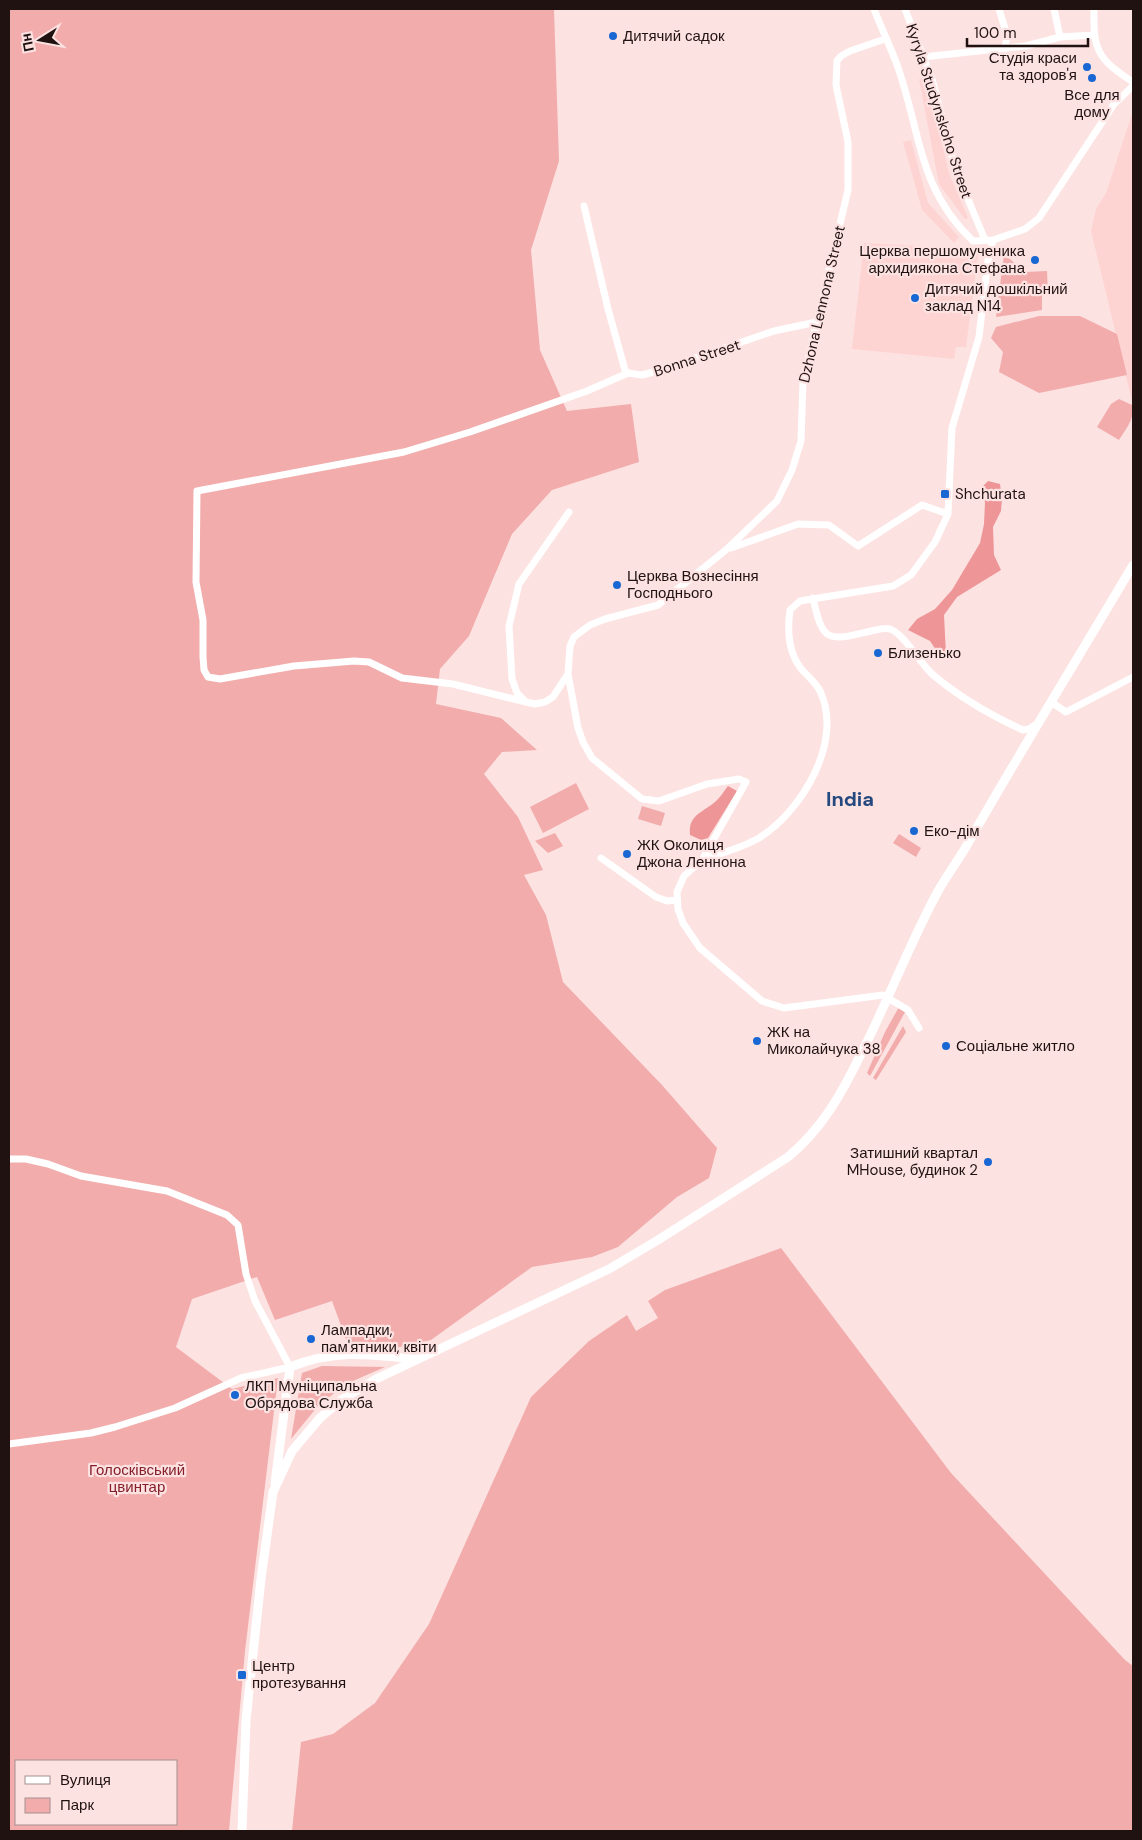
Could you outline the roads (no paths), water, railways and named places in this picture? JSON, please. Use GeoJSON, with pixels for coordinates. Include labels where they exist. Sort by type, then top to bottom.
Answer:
{"type":"FeatureCollection","features":[{"type":"Feature","properties":{"kind":"street"},"geometry":{"type":"LineString","coordinates":[[874,9],[896,62],[924,164],[936,194],[973,241],[989,240],[1025,229],[1039,218],[1114,104],[1133,84],[1108,66],[1100,52],[1094,35],[1094,9]]}},
{"type":"Feature","properties":{"kind":"street","name":"Kyryla Studynskoho Street"},"geometry":{"type":"LineString","coordinates":[[905,9],[932,79],[956,168],[989,240]]}},
{"type":"Feature","properties":{"kind":"street"},"geometry":{"type":"LineString","coordinates":[[998,9],[1007,35],[1005,49]]}},
{"type":"Feature","properties":{"kind":"street"},"geometry":{"type":"LineString","coordinates":[[1054,9],[1060,37]]}},
{"type":"Feature","properties":{"kind":"street"},"geometry":{"type":"LineString","coordinates":[[923,57],[1005,49],[1026,46],[1060,37],[1094,35]]}},
{"type":"Feature","properties":{"kind":"street","name":"Dzhona Lennona Street"},"geometry":{"type":"LineString","coordinates":[[702,860],[746,782],[739,779],[707,784],[658,801],[642,799],[592,758],[578,728],[568,674],[570,646],[581,630],[605,619],[658,605],[727,549],[777,501],[792,470],[802,442],[802,387],[848,190],[848,142],[836,85],[837,61],[841,56],[850,51],[886,39]]}},
{"type":"Feature","properties":{"kind":"street"},"geometry":{"type":"LineString","coordinates":[[568,674],[553,697],[545,702],[535,704],[452,684],[402,678],[369,662],[354,661],[294,666],[220,679],[208,677],[204,670],[203,657],[204,620],[196,582],[197,491],[404,452],[470,432],[587,391],[628,373],[625,370],[608,309],[584,206]]}},
{"type":"Feature","properties":{"kind":"street"},"geometry":{"type":"LineString","coordinates":[[919,1028],[908,1010],[883,995],[869,995],[784,1008],[762,1001],[700,948],[683,923],[677,900],[677,892],[684,876],[702,860],[742,846],[775,825],[790,812],[821,758],[828,731],[823,701],[820,690],[795,660],[788,634],[790,610],[793,604],[813,598],[881,588],[903,581],[919,567],[930,552],[948,514],[952,428],[979,337],[989,240]]}},
{"type":"Feature","properties":{"kind":"street","name":"Bonna Street"},"geometry":{"type":"LineString","coordinates":[[628,373],[642,375],[657,371],[774,331],[817,322]]}},
{"type":"Feature","properties":{"kind":"street"},"geometry":{"type":"LineString","coordinates":[[727,549],[798,524],[829,525],[858,546],[922,505],[948,514]]}},
{"type":"Feature","properties":{"kind":"street"},"geometry":{"type":"LineString","coordinates":[[526,702],[517,694],[512,679],[510,626],[517,591],[519,584],[569,512]]}},
{"type":"Feature","properties":{"kind":"street"},"geometry":{"type":"LineString","coordinates":[[273,1492],[292,1451],[320,1418],[341,1400],[415,1359],[521,1312],[609,1269],[788,1157],[804,1144],[834,1106],[889,998],[937,892],[1133,565]]}},
{"type":"Feature","properties":{"kind":"street"},"geometry":{"type":"LineString","coordinates":[[813,598],[820,627],[829,635],[843,637],[882,628],[890,629],[897,634],[930,672],[952,690],[1024,730],[1035,726]]}},
{"type":"Feature","properties":{"kind":"street"},"geometry":{"type":"LineString","coordinates":[[1052,702],[1066,712],[1133,678]]}},
{"type":"Feature","properties":{"kind":"street"},"geometry":{"type":"LineString","coordinates":[[601,858],[663,901],[677,900]]}},
{"type":"Feature","properties":{"kind":"street"},"geometry":{"type":"LineString","coordinates":[[9,1159],[26,1159],[48,1164],[81,1176],[167,1191],[227,1215],[238,1224],[246,1274],[255,1302],[290,1367],[261,1579],[246,1720],[242,1831]]}},
{"type":"Feature","properties":{"kind":"street"},"geometry":{"type":"LineString","coordinates":[[9,1444],[91,1434],[116,1427],[175,1408],[241,1378],[290,1367],[321,1356],[344,1353],[415,1359]]}},
{"type":"Feature","properties":{"kind":"place","name":"Дитячий садок"},"geometry":{"type":"Point","coordinates":[613,36]}},
{"type":"Feature","properties":{"kind":"place","name":"Студія краси та здоров'я"},"geometry":{"type":"Point","coordinates":[1087,67]}},
{"type":"Feature","properties":{"kind":"place","name":"Все для дому"},"geometry":{"type":"Point","coordinates":[1092,78]}},
{"type":"Feature","properties":{"kind":"place","name":"Церква першомученика архидиякона Стефана"},"geometry":{"type":"Point","coordinates":[1035,260]}},
{"type":"Feature","properties":{"kind":"place","name":"Дитячий дошкільний заклад N14"},"geometry":{"type":"Point","coordinates":[915,298]}},
{"type":"Feature","properties":{"kind":"place","name":"Shchurata"},"geometry":{"type":"Point","coordinates":[945,494]}},
{"type":"Feature","properties":{"kind":"place","name":"Церква Вознесіння Господнього"},"geometry":{"type":"Point","coordinates":[617,585]}},
{"type":"Feature","properties":{"kind":"place","name":"Близенько"},"geometry":{"type":"Point","coordinates":[878,653]}},
{"type":"Feature","properties":{"kind":"place","name":"Еко-дім"},"geometry":{"type":"Point","coordinates":[914,831]}},
{"type":"Feature","properties":{"kind":"place","name":"ЖК Околиця Джона Леннона"},"geometry":{"type":"Point","coordinates":[627,854]}},
{"type":"Feature","properties":{"kind":"place","name":"ЖК на Миколайчука 38"},"geometry":{"type":"Point","coordinates":[757,1041]}},
{"type":"Feature","properties":{"kind":"place","name":"Соціальне житло"},"geometry":{"type":"Point","coordinates":[946,1046]}},
{"type":"Feature","properties":{"kind":"place","name":"Затишний квартал MHouse, будинок 2"},"geometry":{"type":"Point","coordinates":[988,1162]}},
{"type":"Feature","properties":{"kind":"place","name":"Лампадки, пам'ятники, квіти"},"geometry":{"type":"Point","coordinates":[311,1339]}},
{"type":"Feature","properties":{"kind":"place","name":"ЛКП Муніципальна Обрядова Служба"},"geometry":{"type":"Point","coordinates":[235,1395]}},
{"type":"Feature","properties":{"kind":"place","name":"Центр протезування"},"geometry":{"type":"Point","coordinates":[242,1675]}},
{"type":"Feature","properties":{"kind":"district","name":"India"},"geometry":{"type":"Point","coordinates":[850,799]}},
{"type":"Feature","properties":{"kind":"park label","name":"Голосківський цвинтар"},"geometry":{"type":"Point","coordinates":[137,1478]}}]}
